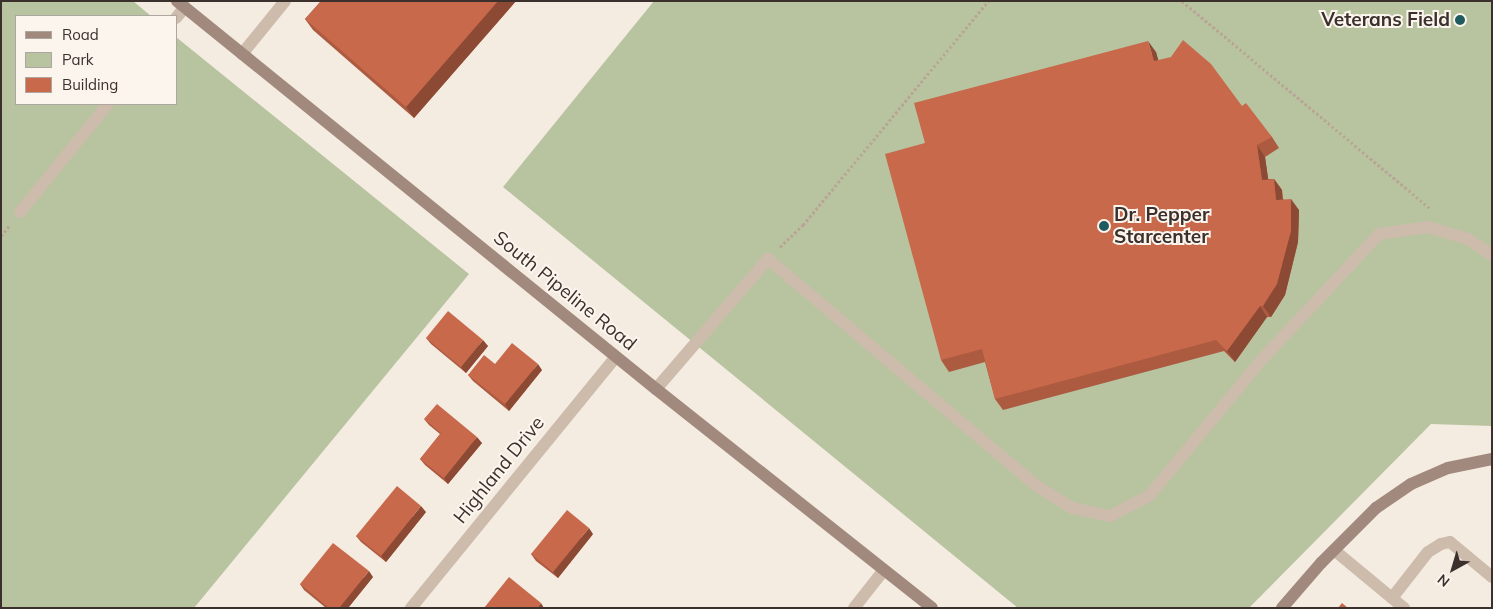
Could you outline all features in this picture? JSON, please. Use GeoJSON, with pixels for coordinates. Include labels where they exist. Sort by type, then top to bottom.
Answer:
{"type":"FeatureCollection","features":[{"type":"Feature","properties":{"kind":"street"},"geometry":{"type":"LineString","coordinates":[[242,54],[285,1]]}},
{"type":"Feature","properties":{"kind":"street","name":"South Pipeline Road"},"geometry":{"type":"LineString","coordinates":[[181,4],[656,390],[932,608]]}},
{"type":"Feature","properties":{"kind":"street"},"geometry":{"type":"LineString","coordinates":[[20,212],[107,105]]}},
{"type":"Feature","properties":{"kind":"street"},"geometry":{"type":"LineString","coordinates":[[656,390],[768,259],[1034,484],[1072,508],[1110,516],[1149,496],[1265,356],[1379,234],[1428,227],[1468,239],[1492,255]]}},
{"type":"Feature","properties":{"kind":"street","name":"Highland Drive"},"geometry":{"type":"LineString","coordinates":[[411,608],[616,357]]}},
{"type":"Feature","properties":{"kind":"street"},"geometry":{"type":"LineString","coordinates":[[1282,608],[1334,550],[1376,508],[1411,484],[1448,468],[1492,458]]}},
{"type":"Feature","properties":{"kind":"street"},"geometry":{"type":"LineString","coordinates":[[1392,598],[1428,552],[1441,544],[1450,542],[1492,577]]}},
{"type":"Feature","properties":{"kind":"street"},"geometry":{"type":"LineString","coordinates":[[1334,550],[1404,608]]}},
{"type":"Feature","properties":{"kind":"street"},"geometry":{"type":"LineString","coordinates":[[854,608],[884,570]]}},
{"type":"Feature","properties":{"kind":"path"},"geometry":{"type":"LineString","coordinates":[[768,259],[803,225],[988,1]]}},
{"type":"Feature","properties":{"kind":"path"},"geometry":{"type":"LineString","coordinates":[[1182,1],[1438,214]]}},
{"type":"Feature","properties":{"kind":"green space"},"geometry":{"type":"Polygon","coordinates":[[[1,1],[133,1],[150,15],[15,15],[15,105],[178,105],[178,39],[469,274],[194,608],[1,608],[1,1]]]}},
{"type":"Feature","properties":{"kind":"green space"},"geometry":{"type":"Polygon","coordinates":[[[654,1],[1492,1],[1492,426],[1431,424],[1249,608],[1018,608],[503,187],[654,1]]]}},
{"type":"Feature","properties":{"kind":"building"},"geometry":{"type":"Polygon","coordinates":[[[321,1],[498,1],[406,107],[305,19],[321,1]]]}},
{"type":"Feature","properties":{"kind":"building","name":"Dr. Pepper Starcenter"},"geometry":{"type":"Polygon","coordinates":[[[1183,40],[1211,64],[1242,106],[1246,103],[1272,137],[1257,145],[1262,180],[1274,179],[1276,200],[1291,199],[1291,231],[1277,284],[1263,306],[1260,306],[1227,351],[1216,340],[995,399],[982,349],[941,360],[885,154],[925,143],[914,103],[1148,41],[1154,61],[1171,57],[1183,40]]]}},
{"type":"Feature","properties":{"kind":"building"},"geometry":{"type":"Polygon","coordinates":[[[448,311],[483,340],[461,367],[426,338],[448,311]]]}},
{"type":"Feature","properties":{"kind":"building"},"geometry":{"type":"Polygon","coordinates":[[[512,343],[538,364],[505,404],[468,375],[484,355],[495,364],[512,343]]]}},
{"type":"Feature","properties":{"kind":"building"},"geometry":{"type":"Polygon","coordinates":[[[437,404],[477,437],[444,478],[420,459],[441,433],[424,419],[437,404]]]}},
{"type":"Feature","properties":{"kind":"building"},"geometry":{"type":"Polygon","coordinates":[[[397,486],[421,506],[381,556],[356,536],[397,486]]]}},
{"type":"Feature","properties":{"kind":"building"},"geometry":{"type":"Polygon","coordinates":[[[567,510],[589,528],[553,572],[531,554],[567,510]]]}},
{"type":"Feature","properties":{"kind":"building"},"geometry":{"type":"Polygon","coordinates":[[[333,543],[369,571],[339,608],[329,608],[300,584],[333,543]]]}},
{"type":"Feature","properties":{"kind":"building"},"geometry":{"type":"Polygon","coordinates":[[[509,577],[541,603],[537,608],[484,608],[509,577]]]}},
{"type":"Feature","properties":{"kind":"building"},"geometry":{"type":"Polygon","coordinates":[[[1342,603],[1348,608],[1338,608],[1342,603]]]}},
{"type":"Feature","properties":{"kind":"place","name":"Veterans Field"},"geometry":{"type":"Point","coordinates":[1460,20]}},
{"type":"Feature","properties":{"kind":"place","name":"Dr. Pepper Starcenter"},"geometry":{"type":"Point","coordinates":[1104,226]}}]}
